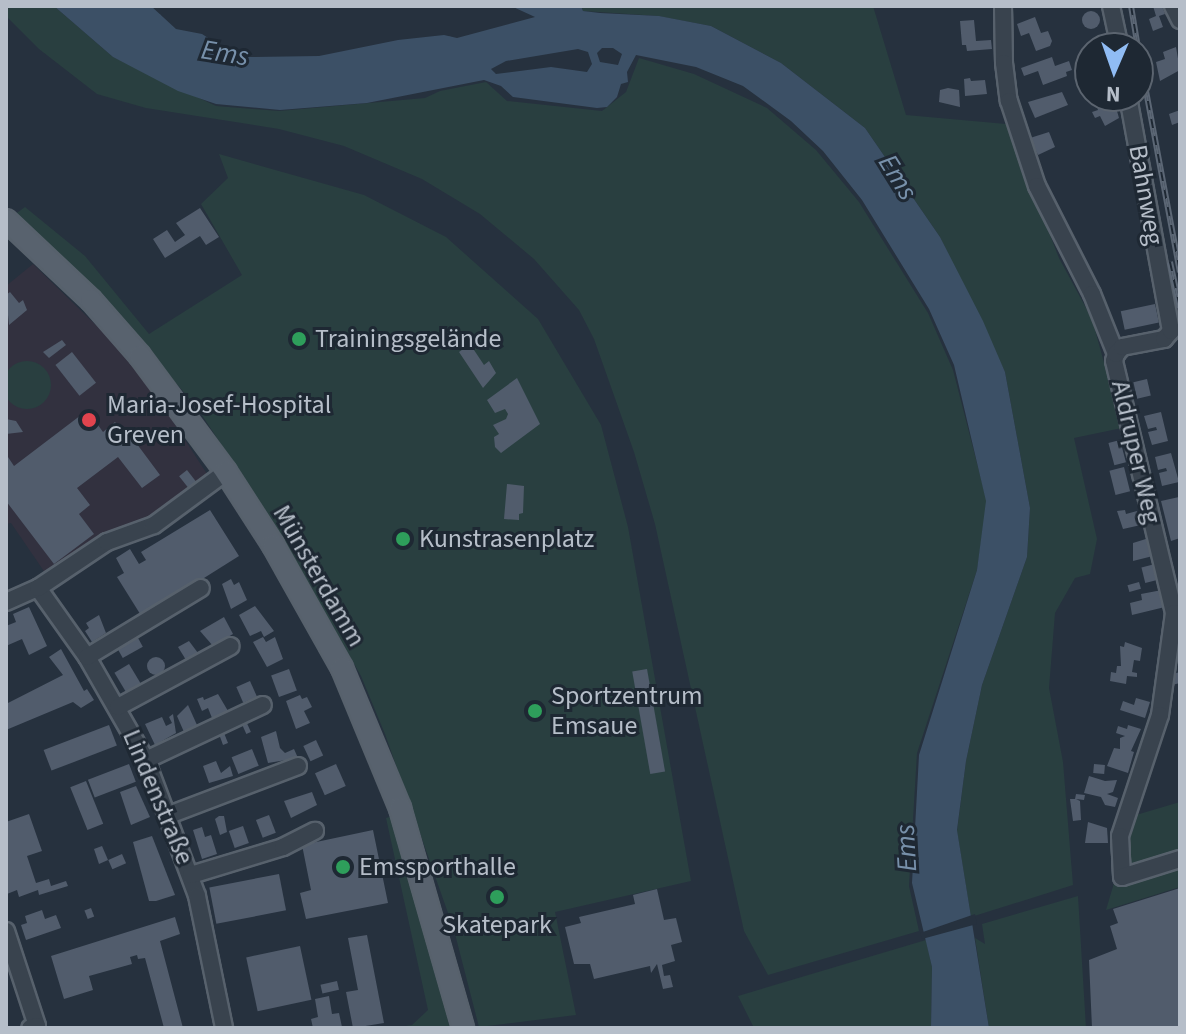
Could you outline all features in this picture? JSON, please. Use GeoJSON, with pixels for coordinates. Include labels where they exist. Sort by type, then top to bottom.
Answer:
{"type":"FeatureCollection","features":[{"type":"Feature","properties":{"kind":"main road","name":"Münsterdamm"},"geometry":{"type":"LineString","coordinates":[[6,220],[91,300],[140,356],[226,472],[273,545],[342,668],[400,808],[463,1028]]}},
{"type":"Feature","properties":{"kind":"street","name":"Aldruper Weg"},"geometry":{"type":"LineString","coordinates":[[1003,6],[1004,63],[1009,101],[1029,164],[1092,294],[1116,354]]}},
{"type":"Feature","properties":{"kind":"street"},"geometry":{"type":"LineString","coordinates":[[1111,6],[1117,32]]}},
{"type":"Feature","properties":{"kind":"street"},"geometry":{"type":"LineString","coordinates":[[1173,6],[1180,20]]}},
{"type":"Feature","properties":{"kind":"street","name":"Bahnweg"},"geometry":{"type":"LineString","coordinates":[[1131,112],[1170,324],[1169,335],[1164,339]]}},
{"type":"Feature","properties":{"kind":"street","name":"Aldruper Weg"},"geometry":{"type":"LineString","coordinates":[[1164,339],[1122,347],[1114,361],[1174,613],[1160,715],[1120,836],[1122,877],[1180,859]]}},
{"type":"Feature","properties":{"kind":"street"},"geometry":{"type":"LineString","coordinates":[[6,602],[38,588],[107,542],[154,525],[226,472]]}},
{"type":"Feature","properties":{"kind":"street","name":"Lindenstraße"},"geometry":{"type":"LineString","coordinates":[[38,588],[87,657],[146,760],[191,875],[224,1028]]}},
{"type":"Feature","properties":{"kind":"street"},"geometry":{"type":"LineString","coordinates":[[87,657],[201,588]]}},
{"type":"Feature","properties":{"kind":"street"},"geometry":{"type":"LineString","coordinates":[[118,707],[231,646]]}},
{"type":"Feature","properties":{"kind":"street"},"geometry":{"type":"LineString","coordinates":[[146,760],[263,705]]}},
{"type":"Feature","properties":{"kind":"street"},"geometry":{"type":"LineString","coordinates":[[169,815],[298,766]]}},
{"type":"Feature","properties":{"kind":"street"},"geometry":{"type":"LineString","coordinates":[[191,875],[283,847],[315,831]]}},
{"type":"Feature","properties":{"kind":"street"},"geometry":{"type":"LineString","coordinates":[[6,931],[37,1026],[30,1028]]}},
{"type":"Feature","properties":{"kind":"shaded area","name":"Maria-Josef-Hospital Greven"},"geometry":{"type":"Polygon","coordinates":[[[33,264],[135,363],[209,477],[154,519],[50,580],[11,523],[6,524],[6,286],[33,264]]]}},
{"type":"Feature","properties":{"kind":"green space"},"geometry":{"type":"Polygon","coordinates":[[[6,6],[54,6],[113,57],[216,106],[279,111],[425,98],[440,91],[486,82],[507,101],[602,111],[626,92],[639,58],[694,74],[767,108],[816,150],[859,202],[928,313],[953,370],[987,502],[977,570],[917,753],[909,886],[919,931],[768,975],[744,931],[655,524],[634,452],[594,339],[579,310],[534,259],[480,214],[422,179],[344,146],[279,129],[146,108],[97,94],[39,49],[6,16],[6,6]]]}},
{"type":"Feature","properties":{"kind":"green space"},"geometry":{"type":"Polygon","coordinates":[[[581,6],[873,6],[906,115],[1006,124],[1059,258],[1092,319],[1122,428],[1074,438],[1097,539],[1090,574],[1075,578],[1055,613],[1049,688],[1063,762],[1073,885],[971,917],[957,831],[966,761],[982,685],[1027,557],[1030,508],[1005,372],[940,237],[865,128],[781,63],[711,26],[658,16],[583,11],[581,6]]]}},
{"type":"Feature","properties":{"kind":"green space","name":"Sportzentrum Emsaue"},"geometry":{"type":"Polygon","coordinates":[[[219,154],[364,195],[446,237],[538,319],[601,425],[628,527],[691,881],[555,912],[576,1015],[479,1027],[454,930],[385,734],[361,676],[282,537],[196,406],[88,283],[14,215],[25,207],[85,256],[149,334],[242,275],[201,204],[228,178],[219,154]]]}},
{"type":"Feature","properties":{"kind":"green space"},"geometry":{"type":"Polygon","coordinates":[[[27,361],[44,368],[51,385],[44,402],[27,409],[10,402],[3,385],[10,368],[27,361]]]}},
{"type":"Feature","properties":{"kind":"green space"},"geometry":{"type":"Polygon","coordinates":[[[1180,802],[1180,887],[1106,910],[1114,883],[1129,878],[1129,836],[1136,815],[1180,802]]]}},
{"type":"Feature","properties":{"kind":"green space"},"geometry":{"type":"Polygon","coordinates":[[[396,815],[450,1028],[391,1028],[412,1025],[428,1010],[386,818],[396,815]]]}},
{"type":"Feature","properties":{"kind":"green space"},"geometry":{"type":"Polygon","coordinates":[[[1078,896],[1086,1028],[989,1028],[975,938],[985,944],[982,924],[1078,896]]]}},
{"type":"Feature","properties":{"kind":"green space"},"geometry":{"type":"Polygon","coordinates":[[[926,940],[932,967],[931,1028],[754,1028],[738,996],[926,940]]]}},
{"type":"Feature","properties":{"kind":"water","name":"Ems"},"geometry":{"type":"Polygon","coordinates":[[[54,6],[151,6],[176,29],[202,34],[230,52],[250,57],[319,56],[398,40],[444,35],[457,38],[535,17],[511,6],[581,6],[583,11],[659,16],[711,26],[781,63],[865,128],[940,237],[983,321],[1005,372],[1030,508],[1027,557],[982,685],[966,761],[957,830],[989,1028],[931,1028],[932,967],[912,883],[919,755],[977,570],[986,501],[954,365],[929,309],[862,200],[823,151],[791,121],[743,86],[696,67],[636,55],[627,72],[628,82],[621,84],[617,97],[607,107],[513,97],[501,86],[484,80],[367,103],[280,110],[216,104],[178,91],[113,57],[54,6]],[[602,48],[597,53],[600,62],[618,65],[622,54],[613,48],[602,48]],[[578,49],[506,61],[491,69],[496,74],[551,67],[587,72],[592,64],[588,52],[578,49]]]}},
{"type":"Feature","properties":{"kind":"pier"},"geometry":{"type":"Polygon","coordinates":[[[975,914],[977,924],[922,939],[920,933],[975,914]]]}},
{"type":"Feature","properties":{"kind":"building"},"geometry":{"type":"Polygon","coordinates":[[[1153,6],[1162,6],[1165,14],[1159,16],[1163,27],[1153,31],[1149,19],[1156,16],[1153,6]]]}},
{"type":"Feature","properties":{"kind":"building"},"geometry":{"type":"Polygon","coordinates":[[[1087,11],[1095,11],[1100,20],[1098,27],[1087,29],[1082,24],[1082,16],[1087,11]]]}},
{"type":"Feature","properties":{"kind":"building"},"geometry":{"type":"Polygon","coordinates":[[[1035,17],[1041,33],[1048,31],[1052,41],[1050,46],[1036,51],[1029,33],[1021,36],[1017,24],[1035,17]]]}},
{"type":"Feature","properties":{"kind":"building"},"geometry":{"type":"Polygon","coordinates":[[[974,20],[976,41],[991,40],[992,49],[967,51],[966,45],[962,45],[960,21],[974,20]]]}},
{"type":"Feature","properties":{"kind":"building"},"geometry":{"type":"Polygon","coordinates":[[[1176,47],[1180,70],[1160,81],[1156,62],[1165,59],[1163,52],[1176,47]]]}},
{"type":"Feature","properties":{"kind":"building"},"geometry":{"type":"Polygon","coordinates":[[[1052,57],[1055,66],[1069,61],[1072,70],[1066,72],[1067,76],[1043,85],[1038,71],[1024,76],[1021,68],[1052,57]]]}},
{"type":"Feature","properties":{"kind":"building"},"geometry":{"type":"Polygon","coordinates":[[[970,78],[971,81],[985,80],[987,94],[965,96],[964,79],[970,78]]]}},
{"type":"Feature","properties":{"kind":"building"},"geometry":{"type":"Polygon","coordinates":[[[940,90],[959,90],[960,107],[939,102],[940,90]]]}},
{"type":"Feature","properties":{"kind":"building"},"geometry":{"type":"Polygon","coordinates":[[[1062,92],[1068,105],[1035,118],[1028,102],[1062,92]]]}},
{"type":"Feature","properties":{"kind":"building"},"geometry":{"type":"Polygon","coordinates":[[[1180,110],[1180,122],[1172,125],[1169,114],[1180,110]]]}},
{"type":"Feature","properties":{"kind":"building"},"geometry":{"type":"Polygon","coordinates":[[[1092,112],[1117,112],[1119,118],[1105,126],[1100,116],[1095,118],[1092,112]]]}},
{"type":"Feature","properties":{"kind":"building"},"geometry":{"type":"Polygon","coordinates":[[[1049,132],[1055,147],[1038,155],[1030,138],[1049,132]]]}},
{"type":"Feature","properties":{"kind":"building"},"geometry":{"type":"Polygon","coordinates":[[[200,208],[219,237],[206,245],[200,236],[165,258],[153,239],[167,230],[175,242],[185,235],[176,223],[200,208]]]}},
{"type":"Feature","properties":{"kind":"building"},"geometry":{"type":"Polygon","coordinates":[[[10,292],[19,303],[23,300],[27,310],[9,325],[6,295],[10,292]]]}},
{"type":"Feature","properties":{"kind":"building"},"geometry":{"type":"Polygon","coordinates":[[[1155,304],[1159,323],[1125,330],[1121,311],[1155,304]]]}},
{"type":"Feature","properties":{"kind":"building"},"geometry":{"type":"Polygon","coordinates":[[[62,340],[66,345],[49,358],[43,352],[62,340]]]}},
{"type":"Feature","properties":{"kind":"building"},"geometry":{"type":"Polygon","coordinates":[[[470,344],[484,365],[489,361],[496,373],[483,388],[459,352],[470,344]]]}},
{"type":"Feature","properties":{"kind":"building"},"geometry":{"type":"Polygon","coordinates":[[[72,352],[96,383],[79,396],[55,365],[72,352]]]}},
{"type":"Feature","properties":{"kind":"building"},"geometry":{"type":"Polygon","coordinates":[[[517,378],[540,424],[501,453],[495,447],[494,437],[499,434],[493,425],[506,419],[508,414],[505,409],[495,413],[487,400],[517,378]]]}},
{"type":"Feature","properties":{"kind":"building"},"geometry":{"type":"Polygon","coordinates":[[[1147,379],[1151,396],[1137,399],[1133,382],[1147,379]]]}},
{"type":"Feature","properties":{"kind":"building"},"geometry":{"type":"Polygon","coordinates":[[[85,412],[94,428],[98,425],[103,432],[115,422],[125,435],[128,432],[160,475],[142,488],[118,457],[77,488],[90,505],[79,514],[94,534],[54,564],[6,501],[6,454],[14,466],[85,412]]]}},
{"type":"Feature","properties":{"kind":"building"},"geometry":{"type":"Polygon","coordinates":[[[1161,412],[1168,441],[1152,445],[1148,432],[1157,430],[1156,427],[1148,429],[1144,416],[1161,412]]]}},
{"type":"Feature","properties":{"kind":"building"},"geometry":{"type":"Polygon","coordinates":[[[6,419],[16,421],[23,432],[6,434],[6,419]]]}},
{"type":"Feature","properties":{"kind":"building"},"geometry":{"type":"Polygon","coordinates":[[[1120,440],[1126,462],[1114,465],[1108,443],[1120,440]]]}},
{"type":"Feature","properties":{"kind":"building"},"geometry":{"type":"Polygon","coordinates":[[[1171,453],[1179,482],[1162,486],[1159,473],[1167,471],[1166,468],[1158,470],[1155,457],[1171,453]]]}},
{"type":"Feature","properties":{"kind":"building"},"geometry":{"type":"Polygon","coordinates":[[[1124,467],[1130,491],[1115,495],[1109,471],[1124,467]]]}},
{"type":"Feature","properties":{"kind":"building"},"geometry":{"type":"Polygon","coordinates":[[[187,470],[198,484],[190,490],[179,476],[187,470]]]}},
{"type":"Feature","properties":{"kind":"building"},"geometry":{"type":"Polygon","coordinates":[[[507,484],[524,486],[523,513],[519,514],[519,520],[504,519],[507,484]]]}},
{"type":"Feature","properties":{"kind":"building"},"geometry":{"type":"Polygon","coordinates":[[[1179,497],[1180,538],[1171,541],[1161,501],[1179,497]]]}},
{"type":"Feature","properties":{"kind":"building"},"geometry":{"type":"Polygon","coordinates":[[[210,510],[239,556],[142,617],[117,577],[124,573],[116,558],[130,549],[139,564],[146,560],[141,552],[210,510]]]}},
{"type":"Feature","properties":{"kind":"building"},"geometry":{"type":"Polygon","coordinates":[[[1125,510],[1126,514],[1137,511],[1141,525],[1123,529],[1117,511],[1125,510]]]}},
{"type":"Feature","properties":{"kind":"building"},"geometry":{"type":"Polygon","coordinates":[[[1149,538],[1153,556],[1133,561],[1133,543],[1149,538]]]}},
{"type":"Feature","properties":{"kind":"building"},"geometry":{"type":"Polygon","coordinates":[[[1155,564],[1159,580],[1145,583],[1141,567],[1155,564]]]}},
{"type":"Feature","properties":{"kind":"building"},"geometry":{"type":"Polygon","coordinates":[[[231,579],[234,585],[239,582],[247,600],[231,609],[222,584],[231,579]]]}},
{"type":"Feature","properties":{"kind":"building"},"geometry":{"type":"Polygon","coordinates":[[[1139,582],[1141,589],[1129,592],[1127,585],[1139,582]]]}},
{"type":"Feature","properties":{"kind":"building"},"geometry":{"type":"Polygon","coordinates":[[[1162,590],[1165,607],[1132,615],[1130,603],[1142,600],[1141,594],[1162,590]]]}},
{"type":"Feature","properties":{"kind":"building"},"geometry":{"type":"Polygon","coordinates":[[[255,606],[274,631],[264,637],[261,631],[250,636],[239,615],[255,606]]]}},
{"type":"Feature","properties":{"kind":"building"},"geometry":{"type":"Polygon","coordinates":[[[29,607],[47,646],[29,655],[22,639],[6,646],[6,626],[16,622],[13,614],[29,607]]]}},
{"type":"Feature","properties":{"kind":"building"},"geometry":{"type":"Polygon","coordinates":[[[99,615],[106,633],[92,642],[85,631],[89,628],[86,623],[99,615]]]}},
{"type":"Feature","properties":{"kind":"building"},"geometry":{"type":"Polygon","coordinates":[[[224,617],[233,634],[213,646],[200,631],[224,617]]]}},
{"type":"Feature","properties":{"kind":"building"},"geometry":{"type":"Polygon","coordinates":[[[263,637],[266,642],[275,637],[283,659],[267,667],[253,642],[263,637]]]}},
{"type":"Feature","properties":{"kind":"building"},"geometry":{"type":"Polygon","coordinates":[[[138,638],[143,647],[123,658],[118,649],[138,638]]]}},
{"type":"Feature","properties":{"kind":"building"},"geometry":{"type":"Polygon","coordinates":[[[189,641],[198,653],[186,660],[178,647],[189,641]]]}},
{"type":"Feature","properties":{"kind":"building"},"geometry":{"type":"Polygon","coordinates":[[[1125,642],[1142,648],[1140,661],[1134,660],[1132,672],[1137,673],[1137,677],[1127,676],[1126,684],[1110,681],[1111,672],[1116,673],[1117,666],[1121,666],[1120,646],[1124,647],[1125,642]]]}},
{"type":"Feature","properties":{"kind":"building"},"geometry":{"type":"Polygon","coordinates":[[[61,649],[84,691],[87,689],[94,700],[81,708],[73,702],[6,730],[6,704],[63,675],[49,657],[61,649]]]}},
{"type":"Feature","properties":{"kind":"building"},"geometry":{"type":"Polygon","coordinates":[[[156,657],[165,666],[156,675],[147,666],[156,657]]]}},
{"type":"Feature","properties":{"kind":"building"},"geometry":{"type":"Polygon","coordinates":[[[129,664],[141,684],[126,692],[114,673],[129,664]]]}},
{"type":"Feature","properties":{"kind":"building"},"geometry":{"type":"Polygon","coordinates":[[[289,669],[297,691],[279,697],[271,675],[289,669]]]}},
{"type":"Feature","properties":{"kind":"building"},"geometry":{"type":"Polygon","coordinates":[[[647,669],[665,771],[650,774],[632,672],[647,669]]]}},
{"type":"Feature","properties":{"kind":"building"},"geometry":{"type":"Polygon","coordinates":[[[1180,672],[1180,683],[1172,685],[1169,675],[1180,672]]]}},
{"type":"Feature","properties":{"kind":"building"},"geometry":{"type":"Polygon","coordinates":[[[250,681],[257,697],[243,703],[236,687],[250,681]]]}},
{"type":"Feature","properties":{"kind":"building"},"geometry":{"type":"Polygon","coordinates":[[[218,694],[228,711],[212,718],[208,708],[202,711],[197,699],[203,697],[204,700],[218,694]]]}},
{"type":"Feature","properties":{"kind":"building"},"geometry":{"type":"Polygon","coordinates":[[[300,695],[302,699],[307,697],[312,707],[304,711],[310,723],[296,729],[286,701],[300,695]]]}},
{"type":"Feature","properties":{"kind":"building"},"geometry":{"type":"Polygon","coordinates":[[[1136,698],[1150,702],[1145,718],[1120,710],[1123,701],[1134,705],[1136,698]]]}},
{"type":"Feature","properties":{"kind":"building"},"geometry":{"type":"Polygon","coordinates":[[[188,705],[197,725],[184,732],[177,716],[188,705]]]}},
{"type":"Feature","properties":{"kind":"building"},"geometry":{"type":"Polygon","coordinates":[[[173,714],[176,733],[155,745],[145,724],[162,717],[166,726],[172,723],[169,717],[173,714]]]}},
{"type":"Feature","properties":{"kind":"building"},"geometry":{"type":"Polygon","coordinates":[[[246,721],[251,732],[246,734],[241,723],[246,721]]]}},
{"type":"Feature","properties":{"kind":"building"},"geometry":{"type":"Polygon","coordinates":[[[109,725],[117,746],[52,771],[44,750],[109,725]]]}},
{"type":"Feature","properties":{"kind":"building"},"geometry":{"type":"Polygon","coordinates":[[[1128,725],[1141,729],[1131,751],[1134,752],[1128,773],[1107,766],[1114,748],[1120,749],[1120,738],[1125,736],[1116,733],[1118,726],[1127,729],[1128,725]]]}},
{"type":"Feature","properties":{"kind":"building"},"geometry":{"type":"Polygon","coordinates":[[[276,731],[280,748],[285,753],[294,749],[298,758],[268,763],[261,737],[276,731]]]}},
{"type":"Feature","properties":{"kind":"building"},"geometry":{"type":"Polygon","coordinates":[[[224,733],[228,743],[223,745],[219,734],[224,733]]]}},
{"type":"Feature","properties":{"kind":"building"},"geometry":{"type":"Polygon","coordinates":[[[316,740],[323,755],[310,761],[303,746],[316,740]]]}},
{"type":"Feature","properties":{"kind":"building"},"geometry":{"type":"Polygon","coordinates":[[[252,749],[259,766],[238,774],[232,757],[252,749]]]}},
{"type":"Feature","properties":{"kind":"building"},"geometry":{"type":"Polygon","coordinates":[[[216,761],[221,773],[230,766],[233,776],[209,783],[203,766],[216,761]]]}},
{"type":"Feature","properties":{"kind":"building"},"geometry":{"type":"Polygon","coordinates":[[[129,764],[136,782],[95,798],[88,780],[129,764]]]}},
{"type":"Feature","properties":{"kind":"building"},"geometry":{"type":"Polygon","coordinates":[[[336,764],[346,786],[325,795],[315,773],[336,764]]]}},
{"type":"Feature","properties":{"kind":"building"},"geometry":{"type":"Polygon","coordinates":[[[1094,764],[1105,765],[1104,774],[1093,773],[1094,764]]]}},
{"type":"Feature","properties":{"kind":"building"},"geometry":{"type":"Polygon","coordinates":[[[1089,776],[1105,781],[1117,780],[1113,792],[1107,794],[1118,798],[1115,807],[1105,805],[1101,797],[1084,793],[1089,776]]]}},
{"type":"Feature","properties":{"kind":"building"},"geometry":{"type":"Polygon","coordinates":[[[86,781],[103,824],[87,830],[70,787],[86,781]]]}},
{"type":"Feature","properties":{"kind":"building"},"geometry":{"type":"Polygon","coordinates":[[[136,786],[150,817],[131,825],[120,792],[136,786]]]}},
{"type":"Feature","properties":{"kind":"building"},"geometry":{"type":"Polygon","coordinates":[[[312,792],[317,805],[291,818],[284,801],[312,792]]]}},
{"type":"Feature","properties":{"kind":"building"},"geometry":{"type":"Polygon","coordinates":[[[1076,794],[1085,795],[1084,800],[1076,799],[1080,801],[1081,820],[1073,821],[1070,799],[1075,799],[1076,794]]]}},
{"type":"Feature","properties":{"kind":"building"},"geometry":{"type":"Polygon","coordinates":[[[29,814],[42,851],[27,856],[36,883],[49,879],[51,886],[66,881],[68,886],[39,895],[38,890],[19,897],[17,890],[7,894],[6,891],[6,822],[29,814]]]}},
{"type":"Feature","properties":{"kind":"building"},"geometry":{"type":"Polygon","coordinates":[[[269,815],[276,833],[263,838],[256,820],[269,815]]]}},
{"type":"Feature","properties":{"kind":"building"},"geometry":{"type":"Polygon","coordinates":[[[224,816],[227,832],[220,835],[215,819],[224,816]]]}},
{"type":"Feature","properties":{"kind":"building"},"geometry":{"type":"Polygon","coordinates":[[[1088,822],[1107,828],[1108,843],[1085,843],[1088,822]]]}},
{"type":"Feature","properties":{"kind":"building"},"geometry":{"type":"Polygon","coordinates":[[[243,826],[249,843],[235,848],[229,831],[243,826]]]}},
{"type":"Feature","properties":{"kind":"building"},"geometry":{"type":"Polygon","coordinates":[[[202,827],[205,837],[211,835],[217,854],[202,859],[193,830],[202,827]]]}},
{"type":"Feature","properties":{"kind":"building","name":"Emssporthalle"},"geometry":{"type":"Polygon","coordinates":[[[373,830],[388,903],[306,919],[300,893],[311,890],[302,845],[373,830]]]}},
{"type":"Feature","properties":{"kind":"building"},"geometry":{"type":"Polygon","coordinates":[[[152,836],[175,895],[156,901],[149,901],[133,842],[152,836]]]}},
{"type":"Feature","properties":{"kind":"building"},"geometry":{"type":"Polygon","coordinates":[[[102,846],[108,860],[99,864],[94,849],[102,846]]]}},
{"type":"Feature","properties":{"kind":"building"},"geometry":{"type":"Polygon","coordinates":[[[122,854],[126,863],[112,869],[108,860],[122,854]]]}},
{"type":"Feature","properties":{"kind":"building"},"geometry":{"type":"Polygon","coordinates":[[[279,874],[286,910],[216,924],[209,888],[279,874]]]}},
{"type":"Feature","properties":{"kind":"building"},"geometry":{"type":"Polygon","coordinates":[[[1180,888],[1180,1028],[1092,1028],[1089,960],[1117,949],[1110,926],[1118,923],[1113,909],[1180,888]]]}},
{"type":"Feature","properties":{"kind":"building"},"geometry":{"type":"Polygon","coordinates":[[[657,889],[664,920],[676,918],[682,942],[671,945],[675,961],[662,965],[664,976],[670,975],[673,987],[663,989],[657,964],[651,973],[650,966],[594,979],[590,964],[574,964],[565,927],[581,923],[579,917],[635,904],[633,895],[657,889]]]}},
{"type":"Feature","properties":{"kind":"building"},"geometry":{"type":"Polygon","coordinates":[[[91,908],[94,916],[88,919],[84,911],[91,908]]]}},
{"type":"Feature","properties":{"kind":"building"},"geometry":{"type":"Polygon","coordinates":[[[42,910],[45,919],[56,915],[61,928],[26,940],[21,925],[27,923],[25,916],[42,910]]]}},
{"type":"Feature","properties":{"kind":"building"},"geometry":{"type":"Polygon","coordinates":[[[175,917],[180,934],[160,941],[183,1028],[164,1028],[145,958],[138,959],[137,955],[130,957],[132,964],[89,976],[93,990],[64,999],[51,956],[175,917]]]}},
{"type":"Feature","properties":{"kind":"building"},"geometry":{"type":"Polygon","coordinates":[[[367,935],[384,1023],[353,1028],[346,992],[358,990],[348,938],[367,935]]]}},
{"type":"Feature","properties":{"kind":"building"},"geometry":{"type":"Polygon","coordinates":[[[300,946],[311,1000],[258,1011],[246,957],[300,946]]]}},
{"type":"Feature","properties":{"kind":"building"},"geometry":{"type":"Polygon","coordinates":[[[337,981],[339,990],[322,994],[320,985],[337,981]]]}},
{"type":"Feature","properties":{"kind":"building"},"geometry":{"type":"Polygon","coordinates":[[[329,996],[332,1014],[339,1013],[342,1027],[313,1028],[311,1019],[318,1017],[315,999],[329,996]]]}},
{"type":"Feature","properties":{"kind":"railway"},"geometry":{"type":"LineString","coordinates":[[1131,6],[1135,32]]}},
{"type":"Feature","properties":{"kind":"railway"},"geometry":{"type":"LineString","coordinates":[[1150,112],[1180,272]]}},
{"type":"Feature","properties":{"kind":"railway"},"geometry":{"type":"LineString","coordinates":[[1170,262],[1180,308]]}},
{"type":"Feature","properties":{"kind":"place","name":"Trainingsgelände"},"geometry":{"type":"Point","coordinates":[299,339]}},
{"type":"Feature","properties":{"kind":"place","name":"Maria-Josef-Hospital Greven"},"geometry":{"type":"Point","coordinates":[89,420]}},
{"type":"Feature","properties":{"kind":"place","name":"Kunstrasenplatz"},"geometry":{"type":"Point","coordinates":[403,539]}},
{"type":"Feature","properties":{"kind":"place","name":"Sportzentrum Emsaue"},"geometry":{"type":"Point","coordinates":[535,711]}},
{"type":"Feature","properties":{"kind":"place","name":"Emssporthalle"},"geometry":{"type":"Point","coordinates":[343,867]}},
{"type":"Feature","properties":{"kind":"place","name":"Skatepark"},"geometry":{"type":"Point","coordinates":[497,897]}}]}
